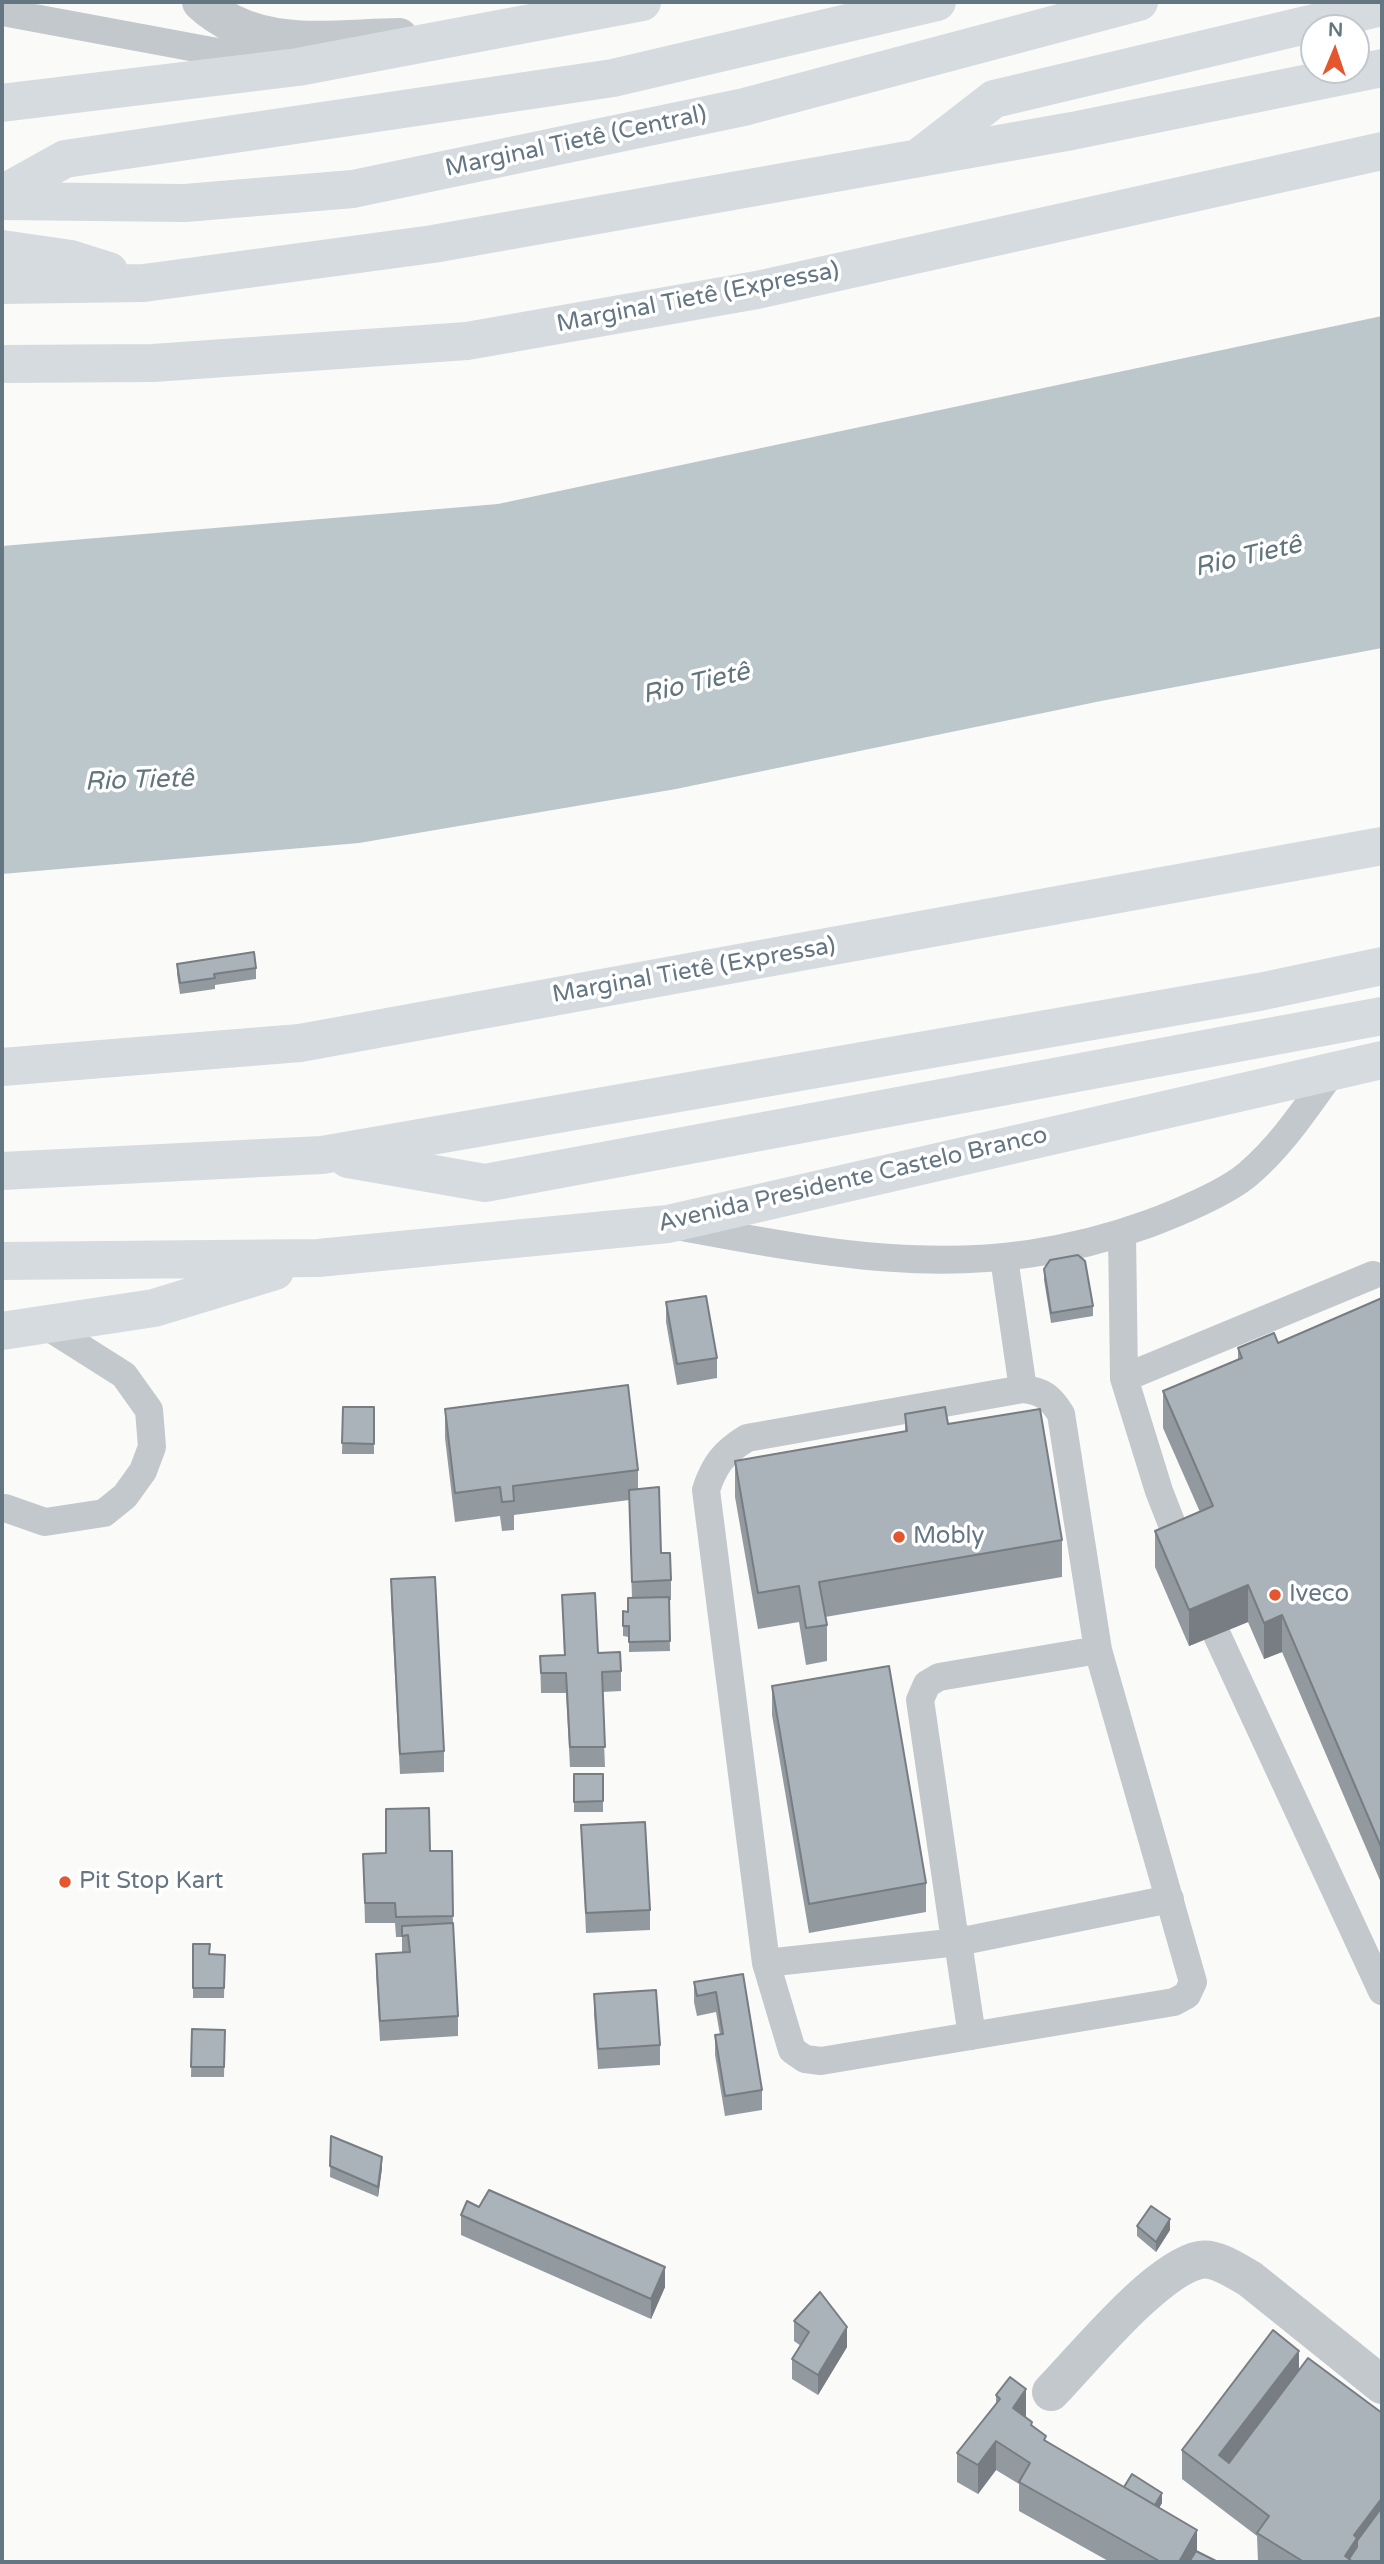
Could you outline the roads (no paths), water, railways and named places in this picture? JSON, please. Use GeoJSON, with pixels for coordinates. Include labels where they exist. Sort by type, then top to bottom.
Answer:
{"type":"FeatureCollection","features":[{"type":"Feature","properties":{"kind":"highway"},"geometry":{"type":"LineString","coordinates":[[10,99],[298,68],[642,2]]}},
{"type":"Feature","properties":{"kind":"highway"},"geometry":{"type":"LineString","coordinates":[[2,194],[65,159],[613,78],[937,2]]}},
{"type":"Feature","properties":{"kind":"highway","name":"Marginal Tietê (Central)"},"geometry":{"type":"LineString","coordinates":[[2,201],[185,203],[353,188],[744,107],[1139,2]]}},
{"type":"Feature","properties":{"kind":"highway"},"geometry":{"type":"LineString","coordinates":[[918,158],[994,99],[1382,7]]}},
{"type":"Feature","properties":{"kind":"highway"},"geometry":{"type":"LineString","coordinates":[[2,285],[144,283],[433,244],[1072,131],[1382,68]]}},
{"type":"Feature","properties":{"kind":"highway","name":"Marginal Tietê (Expressa)"},"geometry":{"type":"LineString","coordinates":[[2,364],[153,363],[467,341],[757,290],[1382,151]]}},
{"type":"Feature","properties":{"kind":"highway"},"geometry":{"type":"LineString","coordinates":[[2,249],[71,260],[144,283]]}},
{"type":"Feature","properties":{"kind":"highway","name":"Marginal Tietê (Expressa)"},"geometry":{"type":"LineString","coordinates":[[2,1068],[300,1043],[1382,846]]}},
{"type":"Feature","properties":{"kind":"highway"},"geometry":{"type":"LineString","coordinates":[[2,1171],[322,1155],[1259,992],[1382,966]]}},
{"type":"Feature","properties":{"kind":"highway"},"geometry":{"type":"LineString","coordinates":[[322,1155],[485,1183],[1382,1016]]}},
{"type":"Feature","properties":{"kind":"highway","name":"Avenida Presidente Castelo Branco"},"geometry":{"type":"LineString","coordinates":[[318,1258],[668,1224],[1382,1060]]}},
{"type":"Feature","properties":{"kind":"highway"},"geometry":{"type":"LineString","coordinates":[[2,1261],[318,1258]]}},
{"type":"Feature","properties":{"kind":"highway"},"geometry":{"type":"LineString","coordinates":[[2,1331],[153,1308],[318,1258]]}},
{"type":"Feature","properties":{"kind":"street"},"geometry":{"type":"LineString","coordinates":[[201,2],[220,19],[243,31],[284,39],[457,36]]}},
{"type":"Feature","properties":{"kind":"street"},"geometry":{"type":"LineString","coordinates":[[1051,2392],[1158,2282],[1179,2268],[1202,2259],[1226,2265],[1250,2278],[1382,2385]]}},
{"type":"Feature","properties":{"kind":"lane"},"geometry":{"type":"LineString","coordinates":[[2,12],[298,68]]}},
{"type":"Feature","properties":{"kind":"lane"},"geometry":{"type":"LineString","coordinates":[[668,1224],[798,1250],[866,1258],[932,1262],[1004,1258],[1062,1250],[1122,1233],[1173,1214],[1246,1176],[1282,1141],[1332,1072]]}},
{"type":"Feature","properties":{"kind":"lane"},"geometry":{"type":"LineString","coordinates":[[1122,1233],[1124,1378],[1159,1491],[1184,1555]]}},
{"type":"Feature","properties":{"kind":"lane"},"geometry":{"type":"LineString","coordinates":[[1004,1258],[1023,1389]]}},
{"type":"Feature","properties":{"kind":"lane"},"geometry":{"type":"LineString","coordinates":[[1124,1378],[1373,1275]]}},
{"type":"Feature","properties":{"kind":"lane"},"geometry":{"type":"LineString","coordinates":[[5,1508],[45,1522],[104,1513],[125,1496],[143,1471],[152,1447],[149,1410],[124,1375],[44,1325]]}},
{"type":"Feature","properties":{"kind":"lane"},"geometry":{"type":"LineString","coordinates":[[1023,1389],[1037,1390],[1050,1397],[1061,1414],[1098,1650],[1193,1982],[1187,1995],[1174,2001],[821,2061],[805,2059],[792,2050],[766,1964],[706,1513],[706,1490],[713,1469],[726,1452],[747,1438],[1023,1389]]}},
{"type":"Feature","properties":{"kind":"lane"},"geometry":{"type":"LineString","coordinates":[[1217,1635],[1382,1991]]}},
{"type":"Feature","properties":{"kind":"lane"},"geometry":{"type":"LineString","coordinates":[[972,2036],[958,1942],[953,1927],[920,1700],[927,1684],[939,1677],[1098,1650]]}},
{"type":"Feature","properties":{"kind":"lane"},"geometry":{"type":"LineString","coordinates":[[766,1964],[958,1942],[1170,1899]]}},
{"type":"Feature","properties":{"kind":"water","name":"Rio Tietê"},"geometry":{"type":"Polygon","coordinates":[[[1382,316],[1382,648],[1101,701],[676,789],[359,843],[2,874],[2,546],[498,504],[1382,316]]]}},
{"type":"Feature","properties":{"kind":"place","name":"Mobly"},"geometry":{"type":"Point","coordinates":[899,1537]}},
{"type":"Feature","properties":{"kind":"place","name":"Iveco"},"geometry":{"type":"Point","coordinates":[1275,1595]}},
{"type":"Feature","properties":{"kind":"place","name":"Pit Stop Kart"},"geometry":{"type":"Point","coordinates":[65,1882]}}]}
